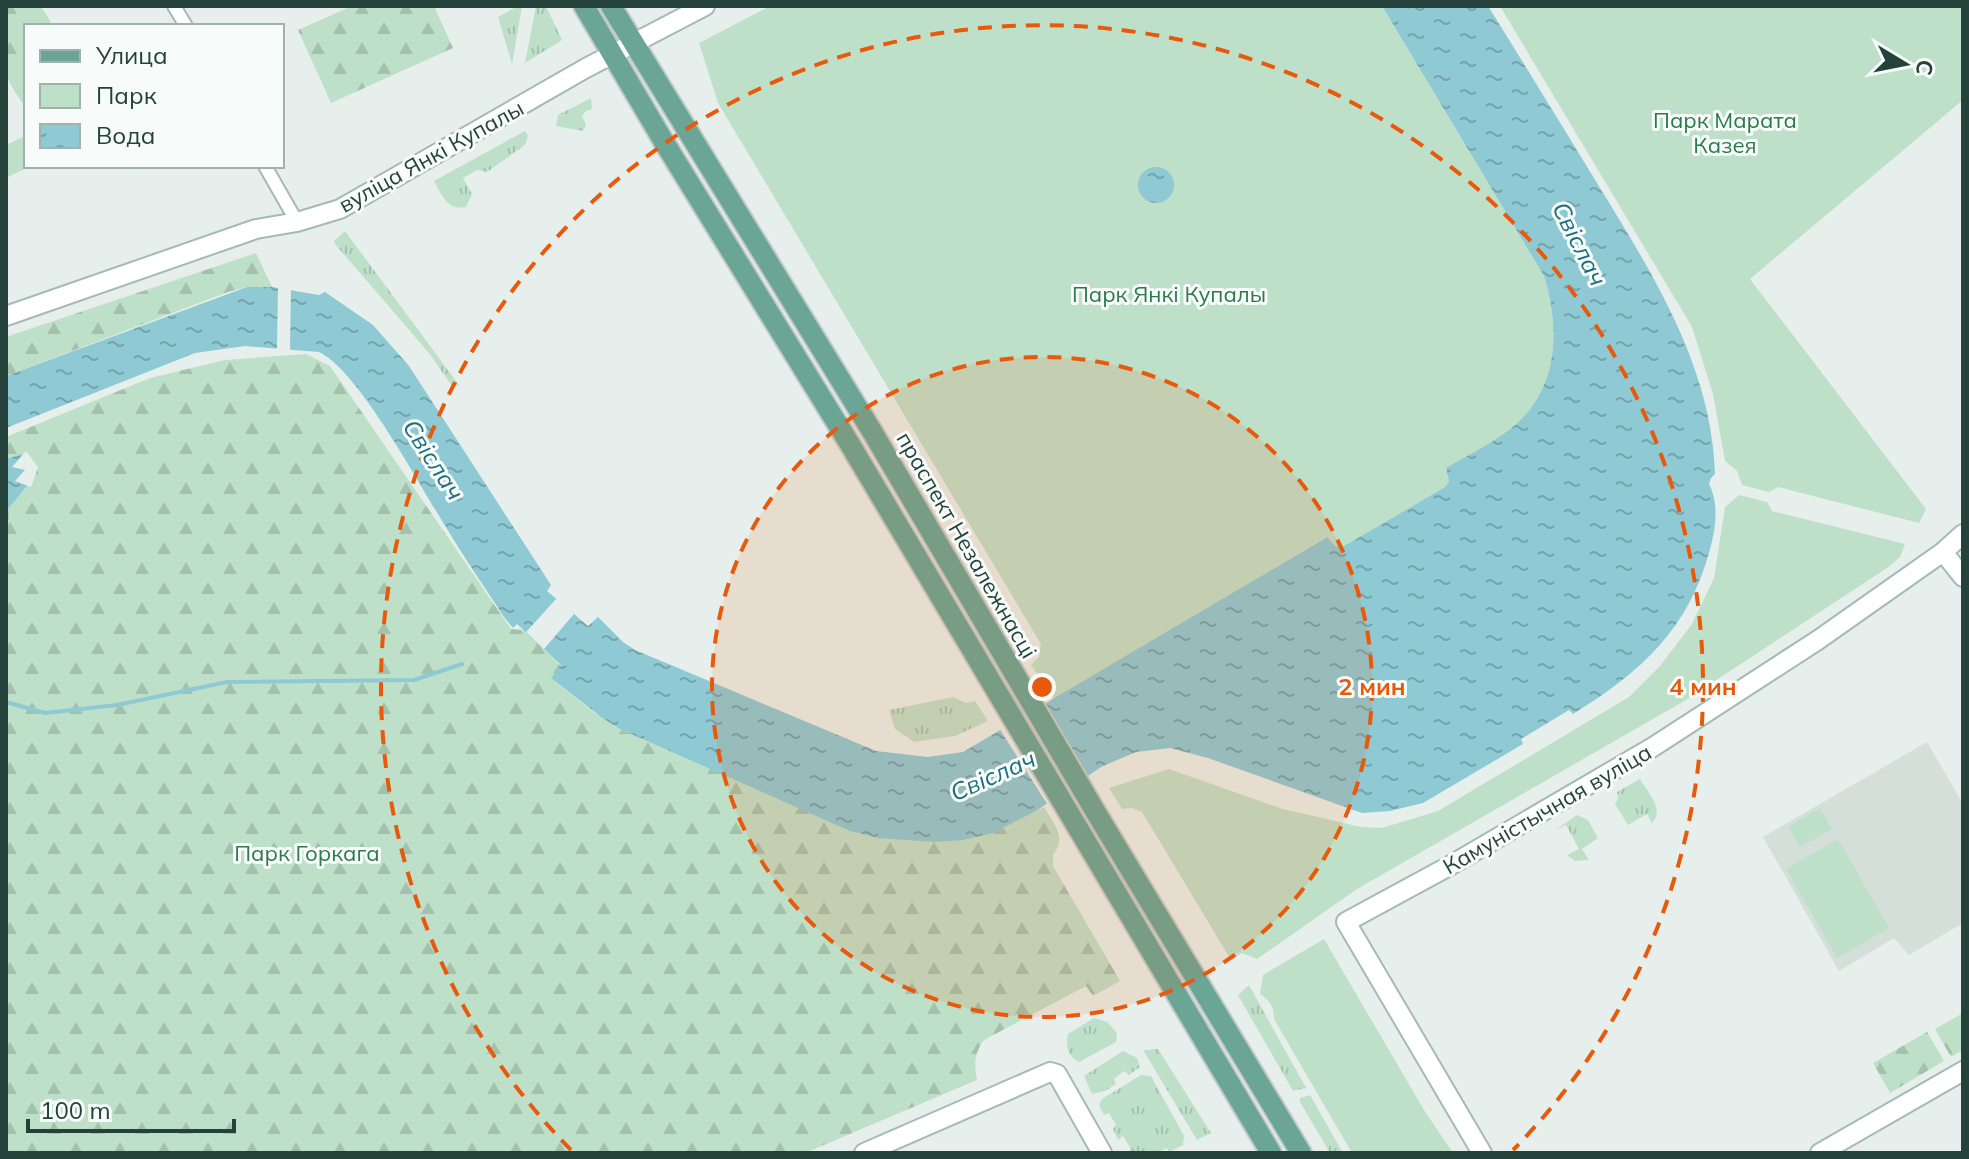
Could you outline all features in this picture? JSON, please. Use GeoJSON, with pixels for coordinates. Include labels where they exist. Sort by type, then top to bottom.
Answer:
{"type":"FeatureCollection","features":[{"type":"Feature","properties":{"kind":"main road"},"geometry":{"type":"LineString","coordinates":[[584,6],[851,446],[1271,1153]]}},
{"type":"Feature","properties":{"kind":"main road","name":"праспект Незалежнасці"},"geometry":{"type":"LineString","coordinates":[[611,6],[873,433],[1301,1153]]}},
{"type":"Feature","properties":{"kind":"street"},"geometry":{"type":"LineString","coordinates":[[174,6],[185,24]]}},
{"type":"Feature","properties":{"kind":"street","name":"вуліца Янкі Купалы"},"geometry":{"type":"LineString","coordinates":[[6,316],[256,229],[297,222],[340,209],[705,6]]}},
{"type":"Feature","properties":{"kind":"street"},"geometry":{"type":"LineString","coordinates":[[266,168],[297,222]]}},
{"type":"Feature","properties":{"kind":"street","name":"Камуністычная вуліца"},"geometry":{"type":"LineString","coordinates":[[1482,1153],[1346,922],[1636,758],[1818,640],[1943,552],[1963,534]]}},
{"type":"Feature","properties":{"kind":"street"},"geometry":{"type":"LineString","coordinates":[[1943,552],[1963,577]]}},
{"type":"Feature","properties":{"kind":"street"},"geometry":{"type":"LineString","coordinates":[[1820,1153],[1963,1071]]}},
{"type":"Feature","properties":{"kind":"street"},"geometry":{"type":"LineString","coordinates":[[864,1153],[1050,1072],[1057,1074],[1102,1153]]}},
{"type":"Feature","properties":{"kind":"shaded area"},"geometry":{"type":"Polygon","coordinates":[[[1927,742],[1963,804],[1963,923],[1909,955],[1894,938],[1839,971],[1763,837],[1927,742]]]}},
{"type":"Feature","properties":{"kind":"green space"},"geometry":{"type":"Polygon","coordinates":[[[6,6],[41,6],[52,24],[24,24],[22,103],[6,76],[6,6]]]}},
{"type":"Feature","properties":{"kind":"green space"},"geometry":{"type":"Polygon","coordinates":[[[352,6],[434,6],[453,48],[331,103],[298,30],[352,6]]]}},
{"type":"Feature","properties":{"kind":"green space"},"geometry":{"type":"Polygon","coordinates":[[[522,6],[512,64],[498,17],[522,6]]]}},
{"type":"Feature","properties":{"kind":"green space"},"geometry":{"type":"Polygon","coordinates":[[[536,6],[546,6],[562,40],[525,63],[536,6]]]}},
{"type":"Feature","properties":{"kind":"green space","name":"Парк Янкі Купалы"},"geometry":{"type":"Polygon","coordinates":[[[770,6],[1382,6],[1544,276],[1553,336],[1548,375],[1540,393],[1530,410],[1515,425],[1446,468],[1449,481],[1445,487],[1344,546],[1335,547],[1326,537],[1054,700],[1031,665],[1039,657],[1041,644],[718,103],[699,43],[770,6]]]}},
{"type":"Feature","properties":{"kind":"green space","name":"Парк Марата Казея"},"geometry":{"type":"Polygon","coordinates":[[[1500,6],[1963,6],[1963,100],[1750,279],[1926,509],[1919,523],[1778,487],[1769,492],[1742,485],[1737,471],[1725,461],[1713,394],[1692,327],[1500,6]]]}},
{"type":"Feature","properties":{"kind":"green space"},"geometry":{"type":"Polygon","coordinates":[[[591,98],[592,109],[582,116],[586,125],[583,131],[556,126],[558,115],[591,98]]]}},
{"type":"Feature","properties":{"kind":"green space"},"geometry":{"type":"Polygon","coordinates":[[[525,131],[528,136],[525,145],[487,172],[477,170],[463,178],[472,194],[466,207],[454,207],[446,201],[434,181],[525,131]]]}},
{"type":"Feature","properties":{"kind":"green space"},"geometry":{"type":"Polygon","coordinates":[[[24,136],[26,168],[6,178],[6,145],[24,136]]]}},
{"type":"Feature","properties":{"kind":"green space"},"geometry":{"type":"Polygon","coordinates":[[[345,231],[459,385],[452,386],[429,353],[335,244],[334,241],[345,231]]]}},
{"type":"Feature","properties":{"kind":"green space"},"geometry":{"type":"Polygon","coordinates":[[[256,253],[272,287],[247,287],[228,292],[6,376],[6,337],[256,253]]]}},
{"type":"Feature","properties":{"kind":"green space","name":"Парк Горкага"},"geometry":{"type":"Polygon","coordinates":[[[306,354],[330,366],[511,629],[524,630],[561,666],[551,678],[592,711],[620,729],[857,833],[878,838],[993,833],[1044,807],[1059,836],[1053,866],[1120,981],[1093,996],[1086,986],[984,1040],[976,1059],[977,1080],[805,1153],[6,1153],[6,437],[150,378],[225,360],[306,354]]]}},
{"type":"Feature","properties":{"kind":"green space"},"geometry":{"type":"Polygon","coordinates":[[[1739,495],[1767,502],[1772,511],[1905,544],[1900,557],[1887,568],[1686,700],[1357,889],[1257,959],[1242,953],[1231,960],[1142,812],[1132,808],[1122,809],[1109,788],[1169,769],[1283,809],[1361,827],[1382,828],[1438,811],[1629,697],[1660,666],[1692,624],[1714,578],[1725,507],[1739,495]]]}},
{"type":"Feature","properties":{"kind":"green space"},"geometry":{"type":"Polygon","coordinates":[[[953,697],[966,703],[975,701],[988,721],[955,736],[914,742],[895,729],[889,710],[953,697]]]}},
{"type":"Feature","properties":{"kind":"green space"},"geometry":{"type":"Polygon","coordinates":[[[1640,779],[1654,801],[1656,818],[1652,823],[1647,814],[1628,825],[1615,804],[1617,792],[1640,779]]]}},
{"type":"Feature","properties":{"kind":"green space"},"geometry":{"type":"Polygon","coordinates":[[[1820,808],[1832,829],[1800,847],[1788,827],[1820,808]]]}},
{"type":"Feature","properties":{"kind":"green space"},"geometry":{"type":"Polygon","coordinates":[[[1577,815],[1588,820],[1598,838],[1582,849],[1589,860],[1575,861],[1567,855],[1579,849],[1566,825],[1554,831],[1577,815]]]}},
{"type":"Feature","properties":{"kind":"green space"},"geometry":{"type":"Polygon","coordinates":[[[1838,839],[1889,928],[1837,958],[1786,869],[1838,839]]]}},
{"type":"Feature","properties":{"kind":"green space"},"geometry":{"type":"Polygon","coordinates":[[[1324,939],[1424,1110],[1453,1153],[1352,1153],[1274,1019],[1271,1004],[1260,994],[1263,975],[1324,939]]]}},
{"type":"Feature","properties":{"kind":"green space"},"geometry":{"type":"Polygon","coordinates":[[[1249,985],[1306,1088],[1293,1091],[1238,995],[1249,985]]]}},
{"type":"Feature","properties":{"kind":"green space"},"geometry":{"type":"Polygon","coordinates":[[[1963,1013],[1963,1050],[1951,1057],[1935,1029],[1963,1013]]]}},
{"type":"Feature","properties":{"kind":"green space"},"geometry":{"type":"Polygon","coordinates":[[[1094,1018],[1107,1022],[1117,1033],[1116,1042],[1079,1062],[1068,1050],[1068,1034],[1094,1018]]]}},
{"type":"Feature","properties":{"kind":"green space"},"geometry":{"type":"Polygon","coordinates":[[[1927,1032],[1944,1061],[1890,1093],[1873,1063],[1927,1032]]]}},
{"type":"Feature","properties":{"kind":"green space"},"geometry":{"type":"Polygon","coordinates":[[[1158,1049],[1211,1133],[1197,1140],[1143,1050],[1158,1049]]]}},
{"type":"Feature","properties":{"kind":"green space"},"geometry":{"type":"Polygon","coordinates":[[[1123,1051],[1137,1058],[1140,1067],[1129,1075],[1124,1071],[1114,1079],[1116,1084],[1092,1094],[1084,1076],[1123,1051]]]}},
{"type":"Feature","properties":{"kind":"green space"},"geometry":{"type":"Polygon","coordinates":[[[1141,1075],[1151,1076],[1184,1136],[1183,1145],[1169,1152],[1167,1148],[1156,1153],[1128,1153],[1131,1149],[1123,1136],[1118,1140],[1113,1129],[1116,1125],[1109,1113],[1104,1115],[1099,1105],[1102,1099],[1141,1075]]]}},
{"type":"Feature","properties":{"kind":"green space"},"geometry":{"type":"Polygon","coordinates":[[[1310,1095],[1343,1153],[1330,1153],[1300,1102],[1300,1098],[1310,1095]]]}},
{"type":"Feature","properties":{"kind":"water","name":"Свіслач"},"geometry":{"type":"Polygon","coordinates":[[[1382,6],[1488,6],[1640,255],[1677,324],[1703,397],[1715,474],[1709,484],[1714,499],[1715,524],[1701,577],[1689,603],[1659,646],[1598,698],[1573,714],[1569,710],[1521,739],[1523,744],[1423,803],[1390,811],[1362,813],[1208,758],[1170,748],[1136,752],[1101,767],[1036,811],[993,833],[934,842],[878,838],[850,831],[620,729],[551,678],[561,665],[517,624],[513,628],[504,617],[369,404],[335,363],[319,352],[245,346],[195,353],[6,428],[6,376],[247,287],[272,287],[319,295],[325,292],[373,325],[409,366],[551,585],[547,591],[588,626],[598,617],[635,650],[876,751],[928,757],[963,752],[1327,537],[1335,546],[1344,546],[1445,487],[1449,481],[1446,468],[1515,425],[1530,410],[1540,393],[1548,375],[1553,336],[1544,276],[1382,6]]]}},
{"type":"Feature","properties":{"kind":"water"},"geometry":{"type":"Polygon","coordinates":[[[1156,167],[1169,172],[1174,185],[1169,198],[1156,203],[1143,198],[1138,185],[1143,172],[1156,167]]]}},
{"type":"Feature","properties":{"kind":"water"},"geometry":{"type":"Polygon","coordinates":[[[23,454],[34,468],[30,482],[8,509],[9,519],[6,520],[6,459],[23,454]]]}},
{"type":"Feature","properties":{"kind":"pier"},"geometry":{"type":"Polygon","coordinates":[[[278,284],[291,286],[290,352],[277,351],[278,284]]]}},
{"type":"Feature","properties":{"kind":"pier"},"geometry":{"type":"Polygon","coordinates":[[[26,451],[38,467],[31,487],[15,481],[25,470],[12,467],[26,451]]]}},
{"type":"Feature","properties":{"kind":"pier"},"geometry":{"type":"Polygon","coordinates":[[[557,598],[574,614],[544,649],[526,632],[557,598]]]}},
{"type":"Feature","properties":{"kind":"pier"},"geometry":{"type":"Polygon","coordinates":[[[1044,701],[1090,779],[1049,807],[999,728],[1044,701]]]}},
{"type":"Feature","properties":{"kind":"waterway"},"geometry":{"type":"LineString","coordinates":[[6,702],[45,713],[117,705],[227,682],[414,680],[462,664]]}}]}
